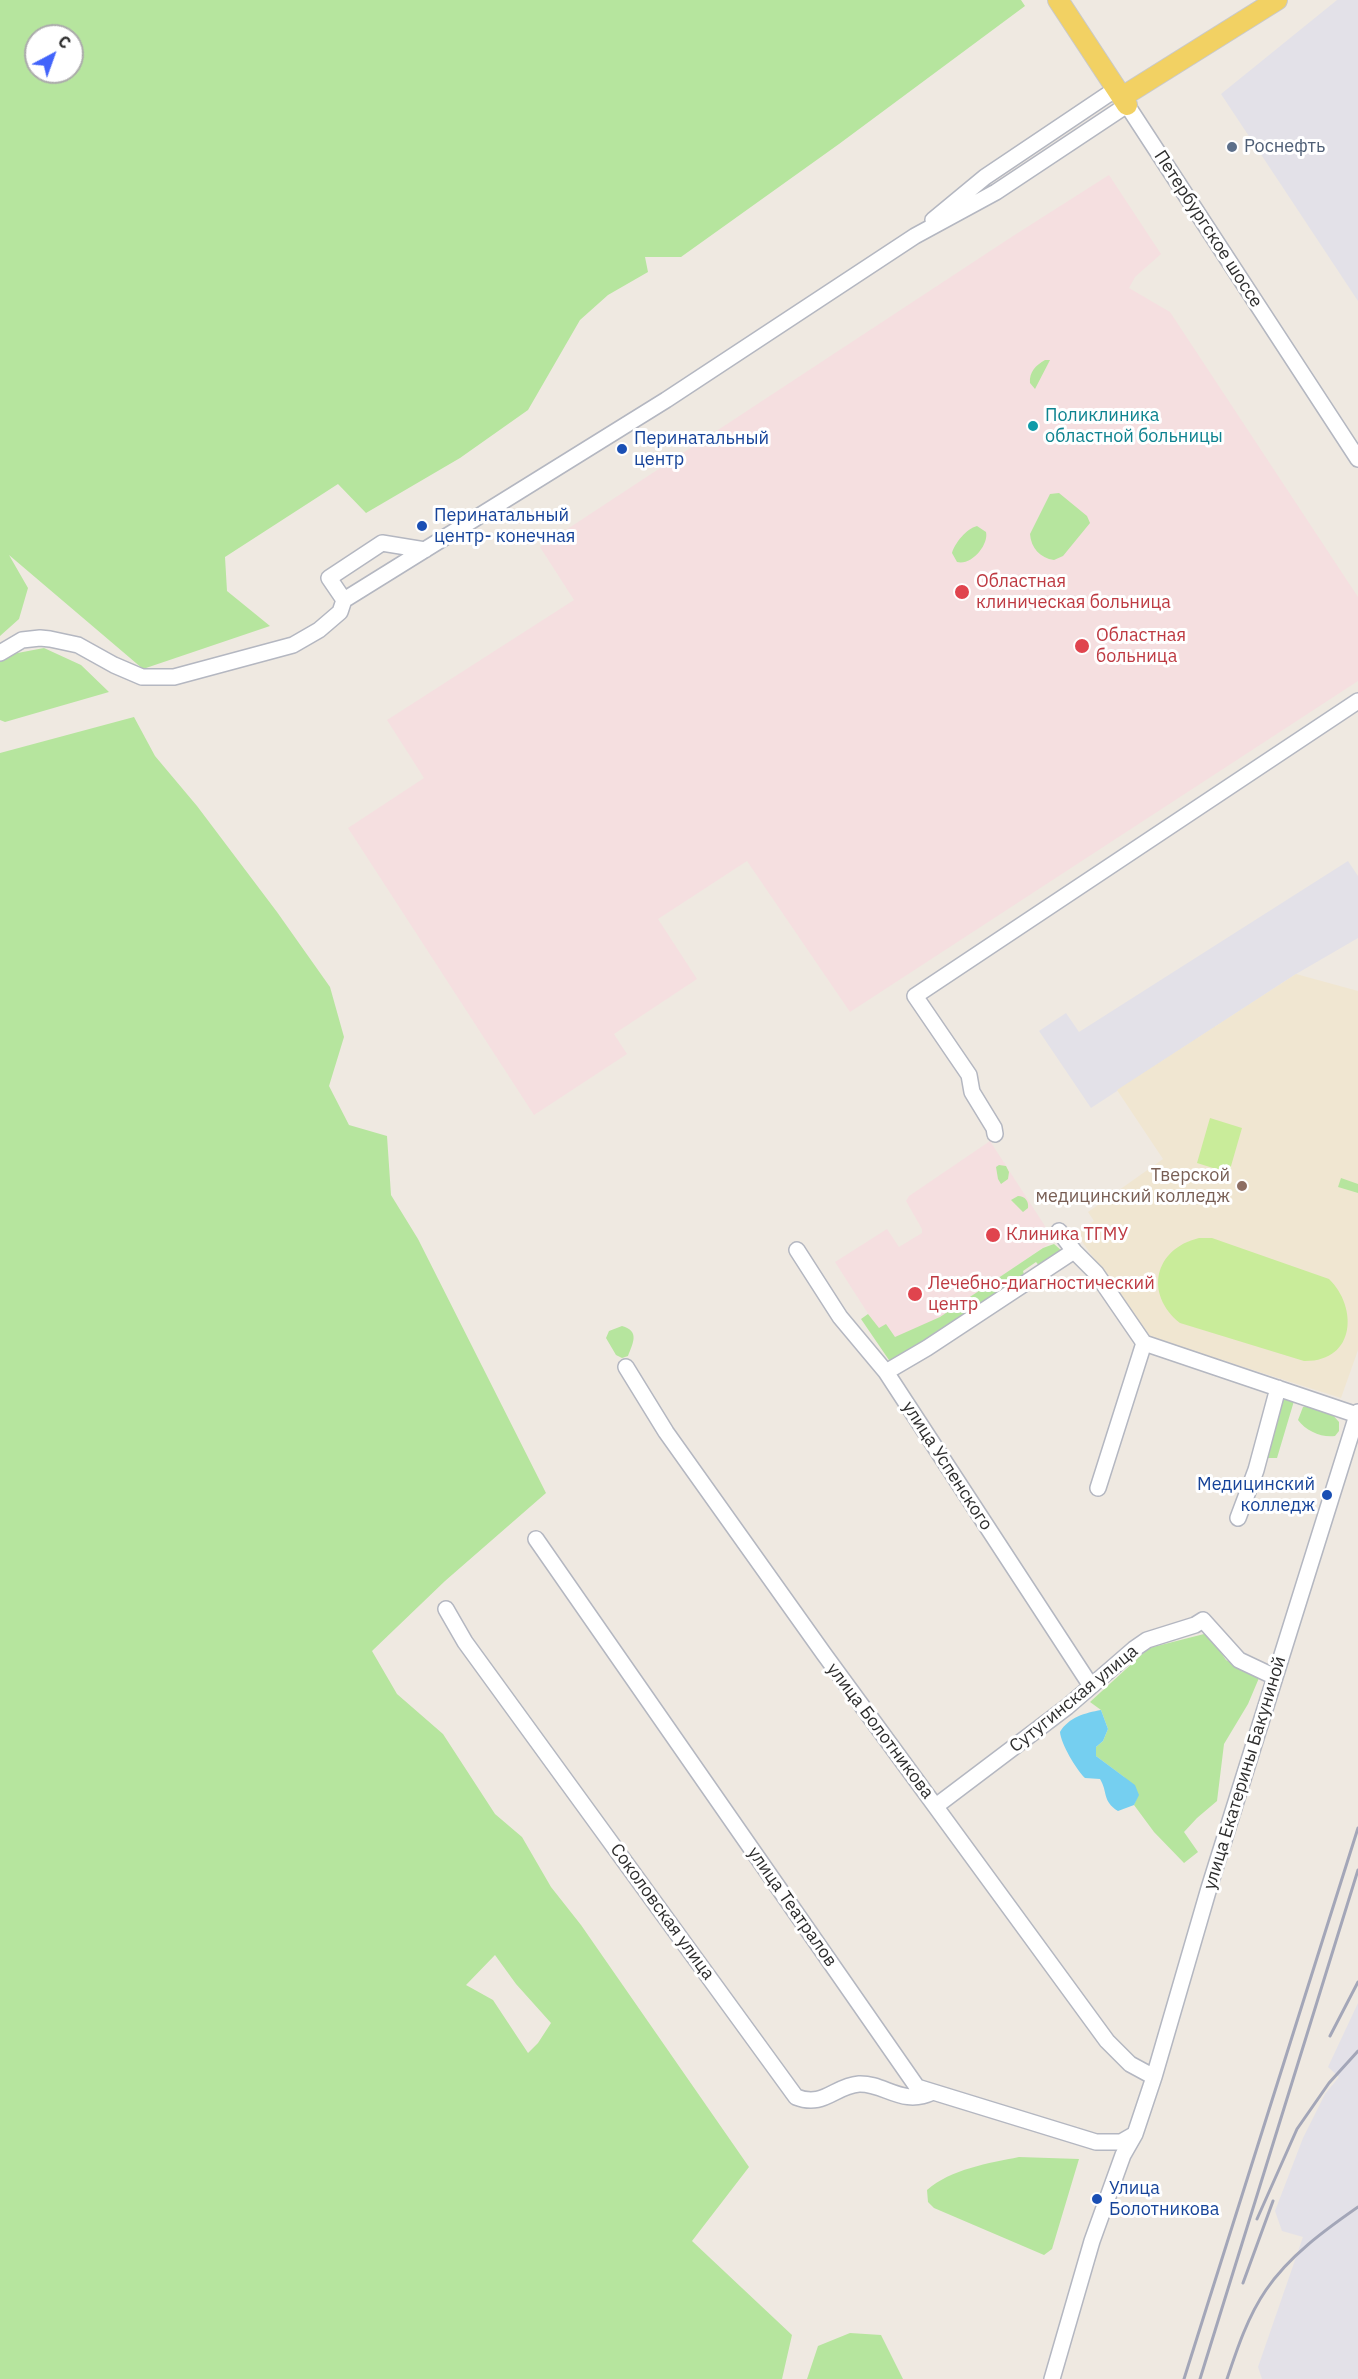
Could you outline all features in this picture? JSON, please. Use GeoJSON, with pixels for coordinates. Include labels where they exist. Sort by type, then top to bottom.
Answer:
{"type":"FeatureCollection","features":[{"type":"Feature","properties":{"kind":"main road","name":"Петербургское шоссе"},"geometry":{"type":"LineString","coordinates":[[1058,0],[1122,97]]}},
{"type":"Feature","properties":{"kind":"main road"},"geometry":{"type":"LineString","coordinates":[[1122,97],[1277,0]]}},
{"type":"Feature","properties":{"kind":"street"},"geometry":{"type":"LineString","coordinates":[[0,653],[22,640],[50,639],[78,645],[142,677],[174,677],[293,645],[319,630],[340,612],[344,600],[666,400],[915,236],[996,192],[1122,97]]}},
{"type":"Feature","properties":{"kind":"street","name":"Петербургское шоссе"},"geometry":{"type":"LineString","coordinates":[[1122,97],[1358,459]]}},
{"type":"Feature","properties":{"kind":"street"},"geometry":{"type":"LineString","coordinates":[[344,600],[329,578],[382,543],[425,550]]}},
{"type":"Feature","properties":{"kind":"street"},"geometry":{"type":"LineString","coordinates":[[995,1134],[994,1128],[972,1092],[969,1075],[915,996],[1358,701]]}},
{"type":"Feature","properties":{"kind":"street"},"geometry":{"type":"LineString","coordinates":[[1059,1231],[1074,1251],[1096,1273],[1144,1343],[1358,1414]]}},
{"type":"Feature","properties":{"kind":"street","name":"улица Успенского"},"geometry":{"type":"LineString","coordinates":[[796,1250],[840,1317],[886,1372],[1091,1686]]}},
{"type":"Feature","properties":{"kind":"street"},"geometry":{"type":"LineString","coordinates":[[886,1372],[1074,1251]]}},
{"type":"Feature","properties":{"kind":"street"},"geometry":{"type":"LineString","coordinates":[[1098,1488],[1144,1343]]}},
{"type":"Feature","properties":{"kind":"street","name":"улица Болотникова"},"geometry":{"type":"LineString","coordinates":[[626,1367],[666,1432],[824,1654],[1107,2041],[1130,2064],[1154,2077]]}},
{"type":"Feature","properties":{"kind":"street"},"geometry":{"type":"LineString","coordinates":[[1238,1518],[1256,1470],[1278,1388]]}},
{"type":"Feature","properties":{"kind":"street","name":"улица Екатерины Бакуниной"},"geometry":{"type":"LineString","coordinates":[[1052,2379],[1092,2241],[1124,2155],[1135,2134],[1154,2077],[1275,1677],[1358,1414]]}},
{"type":"Feature","properties":{"kind":"street","name":"улица Театралов"},"geometry":{"type":"LineString","coordinates":[[536,1539],[917,2086],[1096,2142],[1121,2142],[1135,2134]]}},
{"type":"Feature","properties":{"kind":"street","name":"Соколовская улица"},"geometry":{"type":"LineString","coordinates":[[446,1609],[465,1642],[796,2097],[820,2100],[861,2084],[908,2098],[926,2096],[934,2092]]}},
{"type":"Feature","properties":{"kind":"street","name":"Сутугинская улица"},"geometry":{"type":"LineString","coordinates":[[936,1806],[1067,1707],[1147,1640],[1195,1625],[1203,1620],[1239,1660],[1275,1677]]}},
{"type":"Feature","properties":{"kind":"shaded area"},"geometry":{"type":"Polygon","coordinates":[[[1337,0],[1358,0],[1358,301],[1221,94],[1337,0]]]}},
{"type":"Feature","properties":{"kind":"shaded area","name":"Областная клиническая больница"},"geometry":{"type":"Polygon","coordinates":[[[1109,175],[1161,254],[1135,277],[1129,288],[1170,312],[1358,597],[1358,681],[850,1012],[747,861],[658,919],[697,979],[614,1034],[627,1054],[534,1115],[348,828],[424,778],[387,720],[574,600],[540,547],[1109,175]]]}},
{"type":"Feature","properties":{"kind":"shaded area"},"geometry":{"type":"Polygon","coordinates":[[[1348,861],[1358,876],[1358,938],[1296,974],[1091,1108],[1039,1031],[1066,1013],[1079,1032],[1348,861]]]}},
{"type":"Feature","properties":{"kind":"shaded area","name":"Тверской медицинский колледж"},"geometry":{"type":"Polygon","coordinates":[[[1296,974],[1358,991],[1358,1350],[1341,1398],[1149,1337],[1076,1233],[1094,1221],[1088,1212],[1163,1159],[1117,1090],[1296,974]]]}},
{"type":"Feature","properties":{"kind":"shaded area"},"geometry":{"type":"Polygon","coordinates":[[[990,1141],[1054,1240],[892,1351],[835,1262],[887,1229],[899,1247],[922,1233],[906,1201],[909,1196],[990,1141]]]}},
{"type":"Feature","properties":{"kind":"shaded area"},"geometry":{"type":"Polygon","coordinates":[[[1358,2003],[1358,2379],[1262,2379],[1258,2367],[1303,2237],[1282,2231],[1275,2211],[1303,2138],[1325,2094],[1339,2077],[1328,2067],[1358,2003]]]}},
{"type":"Feature","properties":{"kind":"green space"},"geometry":{"type":"Polygon","coordinates":[[[0,0],[1021,0],[1025,6],[839,144],[681,257],[645,257],[648,272],[608,295],[580,320],[528,410],[460,458],[366,513],[338,484],[225,557],[227,591],[270,626],[143,669],[9,555],[28,588],[19,619],[0,636],[0,0]]]}},
{"type":"Feature","properties":{"kind":"green space"},"geometry":{"type":"Polygon","coordinates":[[[1045,360],[1050,360],[1035,389],[1030,383],[1032,372],[1045,360]]]}},
{"type":"Feature","properties":{"kind":"green space"},"geometry":{"type":"Polygon","coordinates":[[[1059,493],[1087,516],[1090,523],[1063,556],[1054,560],[1037,552],[1030,534],[1050,494],[1059,493]]]}},
{"type":"Feature","properties":{"kind":"green space"},"geometry":{"type":"Polygon","coordinates":[[[977,526],[986,532],[985,543],[973,558],[957,562],[952,553],[956,545],[965,533],[977,526]]]}},
{"type":"Feature","properties":{"kind":"green space"},"geometry":{"type":"Polygon","coordinates":[[[44,648],[81,665],[109,692],[5,722],[0,720],[0,662],[7,655],[44,648]]]}},
{"type":"Feature","properties":{"kind":"green space"},"geometry":{"type":"Polygon","coordinates":[[[134,717],[155,756],[197,806],[330,987],[344,1037],[329,1086],[349,1125],[387,1136],[391,1195],[418,1239],[546,1493],[445,1581],[372,1651],[397,1694],[443,1734],[495,1814],[522,1837],[551,1887],[581,1925],[749,2167],[692,2241],[792,2335],[782,2379],[0,2379],[0,753],[134,717]],[[495,1955],[466,1985],[493,2000],[528,2053],[538,2043],[551,2023],[516,1984],[495,1955]]]}},
{"type":"Feature","properties":{"kind":"green space"},"geometry":{"type":"Polygon","coordinates":[[[1210,1118],[1242,1128],[1229,1173],[1197,1163],[1210,1118]]]}},
{"type":"Feature","properties":{"kind":"green space"},"geometry":{"type":"Polygon","coordinates":[[[1006,1166],[1009,1172],[1008,1179],[1001,1184],[996,1167],[1006,1166]]]}},
{"type":"Feature","properties":{"kind":"green space"},"geometry":{"type":"Polygon","coordinates":[[[1341,1178],[1358,1184],[1358,1193],[1338,1187],[1341,1178]]]}},
{"type":"Feature","properties":{"kind":"green space"},"geometry":{"type":"Polygon","coordinates":[[[1018,1196],[1025,1198],[1028,1203],[1028,1208],[1023,1212],[1011,1200],[1018,1196]]]}},
{"type":"Feature","properties":{"kind":"green space"},"geometry":{"type":"Polygon","coordinates":[[[1199,1238],[1212,1238],[1329,1279],[1345,1304],[1348,1318],[1347,1331],[1342,1343],[1334,1353],[1321,1359],[1304,1361],[1180,1323],[1161,1299],[1158,1286],[1159,1274],[1164,1262],[1172,1252],[1199,1238]]]}},
{"type":"Feature","properties":{"kind":"green space"},"geometry":{"type":"Polygon","coordinates":[[[1054,1244],[1062,1251],[1041,1268],[1036,1262],[1023,1271],[1025,1278],[891,1363],[861,1319],[868,1314],[879,1328],[886,1324],[895,1337],[940,1317],[1043,1248],[1054,1244]]]}},
{"type":"Feature","properties":{"kind":"green space"},"geometry":{"type":"Polygon","coordinates":[[[622,1326],[631,1331],[634,1338],[628,1356],[622,1358],[616,1355],[606,1338],[609,1331],[622,1326]]]}},
{"type":"Feature","properties":{"kind":"green space"},"geometry":{"type":"Polygon","coordinates":[[[1280,1397],[1294,1401],[1277,1458],[1263,1458],[1280,1397]]]}},
{"type":"Feature","properties":{"kind":"green space"},"geometry":{"type":"Polygon","coordinates":[[[1308,1406],[1331,1413],[1339,1422],[1339,1431],[1335,1436],[1320,1435],[1301,1424],[1298,1420],[1303,1407],[1308,1406]]]}},
{"type":"Feature","properties":{"kind":"green space"},"geometry":{"type":"Polygon","coordinates":[[[1208,1633],[1226,1660],[1259,1678],[1248,1704],[1224,1744],[1217,1801],[1184,1832],[1198,1852],[1184,1863],[1154,1832],[1134,1805],[1138,1795],[1124,1777],[1096,1756],[1096,1747],[1103,1741],[1108,1729],[1101,1710],[1090,1702],[1149,1648],[1208,1633]]]}},
{"type":"Feature","properties":{"kind":"green space"},"geometry":{"type":"Polygon","coordinates":[[[1019,2157],[1079,2159],[1052,2249],[1044,2255],[934,2208],[928,2202],[927,2190],[947,2177],[971,2168],[1019,2157]]]}},
{"type":"Feature","properties":{"kind":"green space"},"geometry":{"type":"Polygon","coordinates":[[[850,2333],[881,2335],[903,2379],[807,2379],[818,2346],[850,2333]]]}},
{"type":"Feature","properties":{"kind":"water"},"geometry":{"type":"Polygon","coordinates":[[[1101,1710],[1108,1729],[1103,1741],[1096,1747],[1096,1756],[1135,1785],[1139,1795],[1134,1805],[1118,1811],[1107,1800],[1100,1779],[1085,1778],[1077,1769],[1060,1732],[1073,1719],[1101,1710]]]}},
{"type":"Feature","properties":{"kind":"railway"},"geometry":{"type":"LineString","coordinates":[[1184,2379],[1358,1828]]}},
{"type":"Feature","properties":{"kind":"railway"},"geometry":{"type":"LineString","coordinates":[[1200,2379],[1358,1870]]}},
{"type":"Feature","properties":{"kind":"railway"},"geometry":{"type":"LineString","coordinates":[[1330,2036],[1358,1982]]}},
{"type":"Feature","properties":{"kind":"railway"},"geometry":{"type":"LineString","coordinates":[[1257,2219],[1297,2129],[1329,2083],[1358,2051]]}},
{"type":"Feature","properties":{"kind":"railway"},"geometry":{"type":"LineString","coordinates":[[1243,2283],[1273,2201]]}},
{"type":"Feature","properties":{"kind":"railway"},"geometry":{"type":"LineString","coordinates":[[1227,2379],[1248,2322],[1275,2278],[1308,2244],[1358,2207]]}},
{"type":"Feature","properties":{"kind":"place","name":"Роснефть"},"geometry":{"type":"Point","coordinates":[1232,147]}},
{"type":"Feature","properties":{"kind":"place","name":"Поликлиника областной больницы"},"geometry":{"type":"Point","coordinates":[1033,426]}},
{"type":"Feature","properties":{"kind":"place","name":"Перинатальный центр"},"geometry":{"type":"Point","coordinates":[622,449]}},
{"type":"Feature","properties":{"kind":"place","name":"Перинатальный центр- конечная"},"geometry":{"type":"Point","coordinates":[422,526]}},
{"type":"Feature","properties":{"kind":"place","name":"Областная клиническая больница"},"geometry":{"type":"Point","coordinates":[962,592]}},
{"type":"Feature","properties":{"kind":"place","name":"Областная больница"},"geometry":{"type":"Point","coordinates":[1082,646]}},
{"type":"Feature","properties":{"kind":"place","name":"Тверской медицинский колледж"},"geometry":{"type":"Point","coordinates":[1242,1186]}},
{"type":"Feature","properties":{"kind":"place","name":"Клиника ТГМУ"},"geometry":{"type":"Point","coordinates":[993,1235]}},
{"type":"Feature","properties":{"kind":"place","name":"Лечебно-диагностический центр"},"geometry":{"type":"Point","coordinates":[915,1294]}},
{"type":"Feature","properties":{"kind":"place","name":"Медицинский колледж"},"geometry":{"type":"Point","coordinates":[1327,1495]}},
{"type":"Feature","properties":{"kind":"place","name":"Улица Болотникова"},"geometry":{"type":"Point","coordinates":[1097,2199]}}]}
